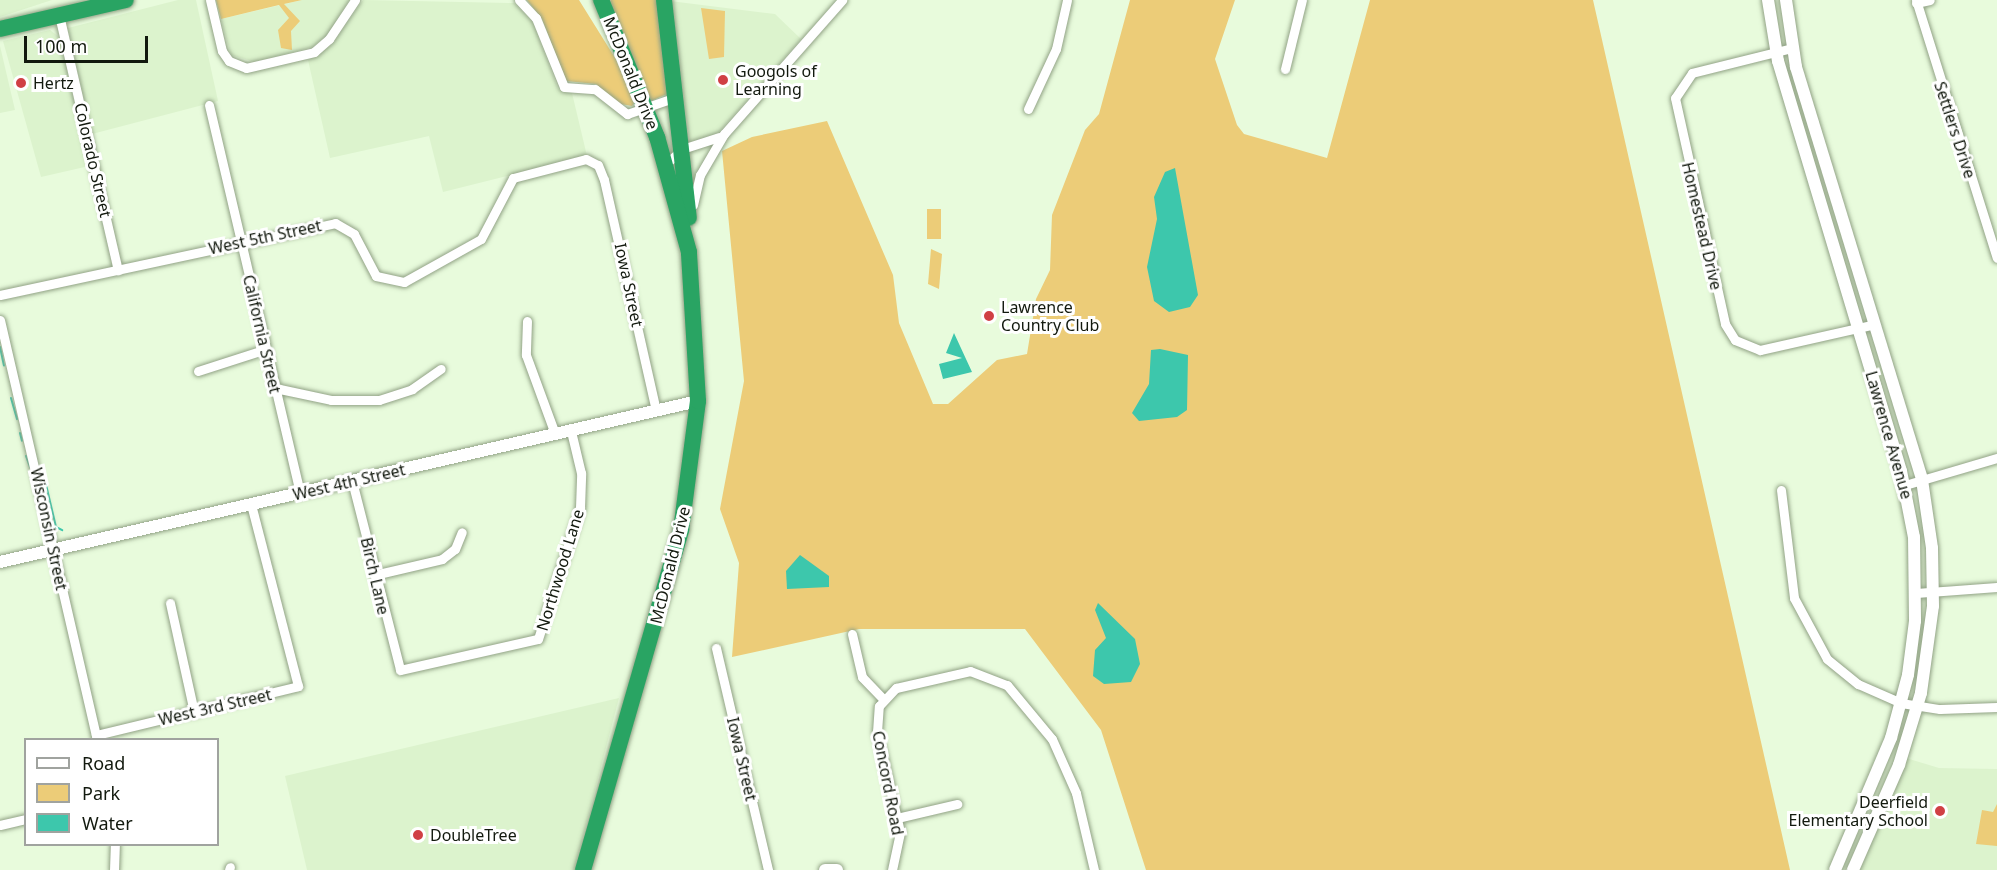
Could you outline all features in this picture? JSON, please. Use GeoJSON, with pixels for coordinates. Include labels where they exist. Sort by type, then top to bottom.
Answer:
{"type":"FeatureCollection","features":[{"type":"Feature","properties":{"kind":"highway"},"geometry":{"type":"LineString","coordinates":[[0,29],[126,0]]}},
{"type":"Feature","properties":{"kind":"highway"},"geometry":{"type":"LineString","coordinates":[[586,0],[624,56]]}},
{"type":"Feature","properties":{"kind":"highway","name":"McDonald Drive"},"geometry":{"type":"LineString","coordinates":[[601,0],[647,108],[666,164],[689,252]]}},
{"type":"Feature","properties":{"kind":"highway","name":"McDonald Drive"},"geometry":{"type":"LineString","coordinates":[[583,870],[678,540],[698,401],[689,219],[664,0]]}},
{"type":"Feature","properties":{"kind":"street"},"geometry":{"type":"LineString","coordinates":[[210,0],[222,51],[229,61],[246,68],[314,52],[329,39],[355,0]]}},
{"type":"Feature","properties":{"kind":"street"},"geometry":{"type":"LineString","coordinates":[[519,0],[536,18],[564,87],[595,89],[622,113],[647,108],[676,97]]}},
{"type":"Feature","properties":{"kind":"street"},"geometry":{"type":"LineString","coordinates":[[689,219],[700,175],[724,134],[842,0]]}},
{"type":"Feature","properties":{"kind":"street"},"geometry":{"type":"LineString","coordinates":[[1028,109],[1056,49],[1067,0]]}},
{"type":"Feature","properties":{"kind":"street"},"geometry":{"type":"LineString","coordinates":[[1285,69],[1302,0]]}},
{"type":"Feature","properties":{"kind":"street","name":"Lawrence Avenue"},"geometry":{"type":"LineString","coordinates":[[1768,0],[1776,52],[1905,485],[1916,593],[1900,703],[1835,870]]}},
{"type":"Feature","properties":{"kind":"street","name":"Lawrence Avenue"},"geometry":{"type":"LineString","coordinates":[[1786,0],[1792,48],[1922,480],[1933,592],[1918,707],[1853,870]]}},
{"type":"Feature","properties":{"kind":"street"},"geometry":{"type":"LineString","coordinates":[[1916,2],[1930,0]]}},
{"type":"Feature","properties":{"kind":"street","name":"Settlers Drive"},"geometry":{"type":"LineString","coordinates":[[1916,2],[1997,258]]}},
{"type":"Feature","properties":{"kind":"street","name":"Colorado Street"},"geometry":{"type":"LineString","coordinates":[[59,15],[118,270]]}},
{"type":"Feature","properties":{"kind":"street","name":"Homestead Drive"},"geometry":{"type":"LineString","coordinates":[[1792,48],[1692,73],[1675,98],[1725,324],[1736,340],[1760,350],[1875,324]]}},
{"type":"Feature","properties":{"kind":"street","name":"California Street"},"geometry":{"type":"LineString","coordinates":[[209,105],[300,493]]}},
{"type":"Feature","properties":{"kind":"street"},"geometry":{"type":"LineString","coordinates":[[666,164],[682,149],[703,146],[724,134]]}},
{"type":"Feature","properties":{"kind":"street","name":"West 5th Street"},"geometry":{"type":"LineString","coordinates":[[0,295],[240,242],[340,224],[354,234],[376,276],[404,282],[481,239],[513,178],[579,160],[595,163]]}},
{"type":"Feature","properties":{"kind":"street","name":"Iowa Street"},"geometry":{"type":"LineString","coordinates":[[595,163],[615,220],[656,411]]}},
{"type":"Feature","properties":{"kind":"street","name":"Wisconsin Street"},"geometry":{"type":"LineString","coordinates":[[0,320],[96,737]]}},
{"type":"Feature","properties":{"kind":"street"},"geometry":{"type":"LineString","coordinates":[[527,321],[526,355],[555,434]]}},
{"type":"Feature","properties":{"kind":"street"},"geometry":{"type":"LineString","coordinates":[[198,371],[266,349]]}},
{"type":"Feature","properties":{"kind":"street"},"geometry":{"type":"LineString","coordinates":[[275,387],[331,400],[379,400],[412,389],[441,369]]}},
{"type":"Feature","properties":{"kind":"street","name":"West 4th Street"},"geometry":{"type":"LineString","coordinates":[[0,562],[698,401]]}},
{"type":"Feature","properties":{"kind":"street","name":"Northwood Lane"},"geometry":{"type":"LineString","coordinates":[[400,670],[538,639],[580,508],[580,473],[571,431]]}},
{"type":"Feature","properties":{"kind":"street"},"geometry":{"type":"LineString","coordinates":[[1905,485],[1997,458]]}},
{"type":"Feature","properties":{"kind":"street","name":"Birch Lane"},"geometry":{"type":"LineString","coordinates":[[352,481],[374,575],[400,670]]}},
{"type":"Feature","properties":{"kind":"street"},"geometry":{"type":"LineString","coordinates":[[1781,490],[1790,583],[1808,633],[1847,677],[1900,703],[1918,707],[1997,707]]}},
{"type":"Feature","properties":{"kind":"street","name":"West 3rd Street"},"geometry":{"type":"LineString","coordinates":[[96,737],[298,686],[251,504]]}},
{"type":"Feature","properties":{"kind":"street"},"geometry":{"type":"LineString","coordinates":[[374,575],[442,559],[455,549],[462,532]]}},
{"type":"Feature","properties":{"kind":"street"},"geometry":{"type":"LineString","coordinates":[[1916,593],[1997,587]]}},
{"type":"Feature","properties":{"kind":"street"},"geometry":{"type":"LineString","coordinates":[[170,603],[194,712]]}},
{"type":"Feature","properties":{"kind":"street"},"geometry":{"type":"LineString","coordinates":[[852,634],[862,677],[883,699],[903,685],[960,672],[989,674],[1007,685],[1065,765],[1094,870]]}},
{"type":"Feature","properties":{"kind":"street","name":"Iowa Street"},"geometry":{"type":"LineString","coordinates":[[716,648],[768,870]]}},
{"type":"Feature","properties":{"kind":"street","name":"Concord Road"},"geometry":{"type":"LineString","coordinates":[[883,699],[877,732],[897,818],[900,845],[892,870]]}},
{"type":"Feature","properties":{"kind":"street"},"geometry":{"type":"LineString","coordinates":[[897,818],[957,804]]}},
{"type":"Feature","properties":{"kind":"street"},"geometry":{"type":"LineString","coordinates":[[0,825],[24,819]]}},
{"type":"Feature","properties":{"kind":"street"},"geometry":{"type":"LineString","coordinates":[[114,870],[115,846]]}},
{"type":"Feature","properties":{"kind":"street"},"geometry":{"type":"LineString","coordinates":[[825,870],[837,870]]}},
{"type":"Feature","properties":{"kind":"shaded area"},"geometry":{"type":"Polygon","coordinates":[[[0,0],[52,0],[0,17],[0,0]]]}},
{"type":"Feature","properties":{"kind":"shaded area"},"geometry":{"type":"Polygon","coordinates":[[[178,0],[196,0],[218,101],[92,134],[68,28],[178,0]]]}},
{"type":"Feature","properties":{"kind":"shaded area"},"geometry":{"type":"Polygon","coordinates":[[[302,0],[349,0],[328,34],[312,47],[255,62],[231,55],[221,19],[302,0]]]}},
{"type":"Feature","properties":{"kind":"shaded area"},"geometry":{"type":"Polygon","coordinates":[[[363,0],[514,3],[533,23],[558,89],[572,93],[587,156],[443,192],[429,136],[330,158],[308,60],[332,45],[363,0]]]}},
{"type":"Feature","properties":{"kind":"shaded area","name":"Googols of Learning"},"geometry":{"type":"Polygon","coordinates":[[[670,1],[775,14],[801,39],[717,134],[690,142],[670,1]]]}},
{"type":"Feature","properties":{"kind":"shaded area"},"geometry":{"type":"Polygon","coordinates":[[[50,30],[59,37],[89,166],[41,177],[3,41],[50,30]]]}},
{"type":"Feature","properties":{"kind":"shaded area"},"geometry":{"type":"Polygon","coordinates":[[[0,46],[15,110],[0,113],[0,46]]]}},
{"type":"Feature","properties":{"kind":"shaded area"},"geometry":{"type":"Polygon","coordinates":[[[619,698],[574,870],[307,870],[285,776],[619,698]]]}},
{"type":"Feature","properties":{"kind":"shaded area","name":"Deerfield Elementary School"},"geometry":{"type":"Polygon","coordinates":[[[1906,758],[1939,768],[1997,769],[1997,870],[1858,870],[1906,758]]]}},
{"type":"Feature","properties":{"kind":"green space"},"geometry":{"type":"Polygon","coordinates":[[[216,0],[302,0],[284,4],[300,21],[291,31],[292,50],[281,48],[278,30],[289,18],[279,5],[221,19],[216,0]]]}},
{"type":"Feature","properties":{"kind":"green space"},"geometry":{"type":"Polygon","coordinates":[[[527,0],[579,0],[617,61],[635,102],[632,106],[615,103],[596,84],[566,81],[542,19],[527,0]]]}},
{"type":"Feature","properties":{"kind":"green space"},"geometry":{"type":"Polygon","coordinates":[[[611,0],[658,0],[669,93],[651,101],[609,6],[611,0]]]}},
{"type":"Feature","properties":{"kind":"green space","name":"Lawrence Country Club"},"geometry":{"type":"Polygon","coordinates":[[[1130,0],[1235,0],[1215,59],[1237,125],[1244,134],[1327,158],[1370,0],[1593,0],[1790,870],[1146,870],[1101,730],[1025,629],[859,629],[732,657],[739,563],[720,509],[744,381],[722,151],[752,137],[827,121],[893,275],[899,323],[933,404],[948,404],[997,360],[1027,354],[1036,299],[1050,270],[1052,215],[1085,130],[1099,114],[1130,0]]]}},
{"type":"Feature","properties":{"kind":"green space"},"geometry":{"type":"Polygon","coordinates":[[[701,8],[725,11],[724,57],[709,59],[701,8]]]}},
{"type":"Feature","properties":{"kind":"green space"},"geometry":{"type":"Polygon","coordinates":[[[927,209],[941,209],[941,239],[927,239],[927,209]]]}},
{"type":"Feature","properties":{"kind":"green space"},"geometry":{"type":"Polygon","coordinates":[[[931,249],[942,254],[939,289],[928,284],[931,249]]]}},
{"type":"Feature","properties":{"kind":"green space"},"geometry":{"type":"Polygon","coordinates":[[[1997,804],[1997,846],[1976,844],[1982,810],[1993,812],[1997,804]]]}},
{"type":"Feature","properties":{"kind":"water"},"geometry":{"type":"Polygon","coordinates":[[[1175,168],[1198,295],[1190,307],[1169,312],[1154,301],[1147,267],[1157,219],[1154,197],[1165,172],[1175,168]]]}},
{"type":"Feature","properties":{"kind":"water"},"geometry":{"type":"Polygon","coordinates":[[[954,333],[972,372],[943,379],[939,364],[962,358],[946,353],[954,333]]]}},
{"type":"Feature","properties":{"kind":"water"},"geometry":{"type":"Polygon","coordinates":[[[1160,349],[1188,355],[1187,410],[1177,417],[1139,421],[1132,413],[1149,384],[1151,350],[1160,349]]]}},
{"type":"Feature","properties":{"kind":"water"},"geometry":{"type":"Polygon","coordinates":[[[800,555],[829,576],[829,587],[787,589],[786,571],[800,555]]]}},
{"type":"Feature","properties":{"kind":"water"},"geometry":{"type":"Polygon","coordinates":[[[1098,603],[1135,639],[1140,664],[1131,682],[1104,684],[1093,676],[1095,650],[1106,638],[1095,610],[1098,603]]]}},
{"type":"Feature","properties":{"kind":"waterway"},"geometry":{"type":"LineString","coordinates":[[0,347],[4,366]]}},
{"type":"Feature","properties":{"kind":"waterway"},"geometry":{"type":"LineString","coordinates":[[11,398],[17,419]]}},
{"type":"Feature","properties":{"kind":"waterway"},"geometry":{"type":"LineString","coordinates":[[20,433],[22,441]]}},
{"type":"Feature","properties":{"kind":"waterway"},"geometry":{"type":"LineString","coordinates":[[26,456],[30,467]]}},
{"type":"Feature","properties":{"kind":"waterway"},"geometry":{"type":"LineString","coordinates":[[43,472],[56,527],[62,530]]}},
{"type":"Feature","properties":{"kind":"waterway"},"geometry":{"type":"LineString","coordinates":[[42,534],[44,526]]}},
{"type":"Feature","properties":{"kind":"place","name":"Googols of Learning"},"geometry":{"type":"Point","coordinates":[723,80]}},
{"type":"Feature","properties":{"kind":"place","name":"Hertz"},"geometry":{"type":"Point","coordinates":[21,83]}},
{"type":"Feature","properties":{"kind":"place","name":"Lawrence Country Club"},"geometry":{"type":"Point","coordinates":[989,316]}},
{"type":"Feature","properties":{"kind":"place","name":"Deerfield Elementary School"},"geometry":{"type":"Point","coordinates":[1940,811]}},
{"type":"Feature","properties":{"kind":"place","name":"DoubleTree"},"geometry":{"type":"Point","coordinates":[418,835]}}]}
